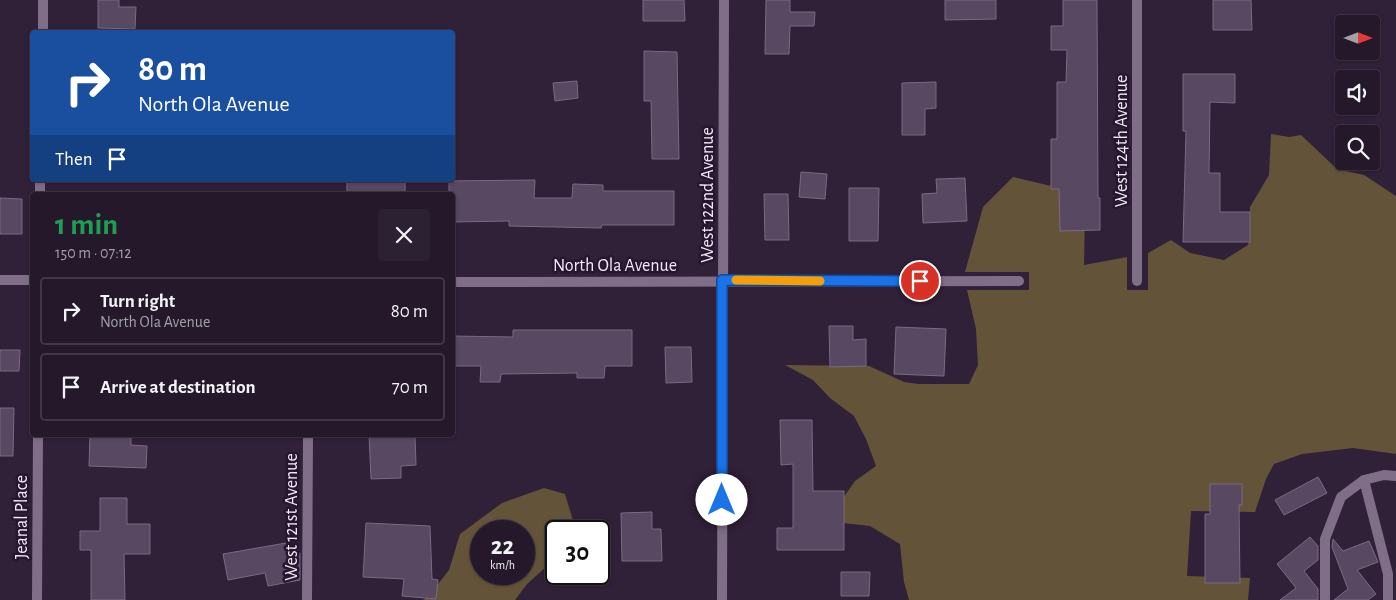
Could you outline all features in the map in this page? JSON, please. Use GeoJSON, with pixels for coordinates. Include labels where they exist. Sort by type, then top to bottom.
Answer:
{"type":"FeatureCollection","features":[{"type":"Feature","properties":{"kind":"street"},"geometry":{"type":"LineString","coordinates":[[43,0],[43,30]]}},
{"type":"Feature","properties":{"kind":"street","name":"West 122nd Avenue"},"geometry":{"type":"LineString","coordinates":[[722,600],[724,0]]}},
{"type":"Feature","properties":{"kind":"street","name":"West 124th Avenue"},"geometry":{"type":"LineString","coordinates":[[1137,0],[1137,281]]}},
{"type":"Feature","properties":{"kind":"street"},"geometry":{"type":"LineString","coordinates":[[0,280],[30,280]]}},
{"type":"Feature","properties":{"kind":"street","name":"North Ola Avenue"},"geometry":{"type":"LineString","coordinates":[[455,282],[722,280],[1019,281]]}},
{"type":"Feature","properties":{"kind":"street","name":"Jeanal Place"},"geometry":{"type":"LineString","coordinates":[[37,600],[38,437]]}},
{"type":"Feature","properties":{"kind":"street","name":"West 121st Avenue"},"geometry":{"type":"LineString","coordinates":[[307,600],[308,437]]}},
{"type":"Feature","properties":{"kind":"street"},"geometry":{"type":"LineString","coordinates":[[1325,600],[1325,539],[1341,497],[1364,480],[1384,475],[1396,476]]}},
{"type":"Feature","properties":{"kind":"street"},"geometry":{"type":"LineString","coordinates":[[1364,480],[1388,574],[1388,600]]}},
{"type":"Feature","properties":{"kind":"shaded area"},"geometry":{"type":"Polygon","coordinates":[[[1271,134],[1289,137],[1301,135],[1335,167],[1335,170],[1364,175],[1396,196],[1396,454],[1353,448],[1302,454],[1274,464],[1266,479],[1255,512],[1191,511],[1187,576],[1250,578],[1248,600],[909,600],[904,582],[900,544],[870,526],[843,523],[834,511],[855,481],[876,466],[866,439],[854,416],[830,398],[813,380],[785,365],[869,366],[904,382],[918,384],[969,384],[978,365],[976,329],[967,290],[1029,290],[1029,272],[965,272],[983,207],[1013,177],[1064,189],[1085,212],[1084,265],[1127,257],[1127,290],[1148,290],[1148,253],[1171,240],[1190,253],[1224,260],[1248,245],[1250,207],[1269,175],[1271,134]]]}},
{"type":"Feature","properties":{"kind":"shaded area"},"geometry":{"type":"Polygon","coordinates":[[[544,488],[565,494],[573,520],[545,520],[545,568],[535,577],[535,520],[479,520],[502,503],[544,488]]]}},
{"type":"Feature","properties":{"kind":"shaded area"},"geometry":{"type":"Polygon","coordinates":[[[470,527],[470,585],[526,585],[515,600],[423,600],[428,597],[449,570],[460,534],[470,527]]]}},
{"type":"Feature","properties":{"kind":"building"},"geometry":{"type":"Polygon","coordinates":[[[98,0],[119,0],[119,7],[136,7],[135,29],[98,28],[98,0]]]}},
{"type":"Feature","properties":{"kind":"building"},"geometry":{"type":"Polygon","coordinates":[[[643,0],[684,0],[685,21],[643,21],[643,0]]]}},
{"type":"Feature","properties":{"kind":"building"},"geometry":{"type":"Polygon","coordinates":[[[766,0],[790,0],[790,12],[815,12],[814,26],[790,26],[789,54],[765,54],[766,0]]]}},
{"type":"Feature","properties":{"kind":"building"},"geometry":{"type":"Polygon","coordinates":[[[945,0],[996,0],[996,19],[945,20],[945,0]]]}},
{"type":"Feature","properties":{"kind":"building"},"geometry":{"type":"Polygon","coordinates":[[[1063,0],[1097,0],[1098,198],[1100,198],[1100,230],[1060,231],[1059,189],[1051,189],[1051,139],[1057,139],[1057,82],[1066,82],[1067,50],[1051,50],[1051,26],[1063,26],[1063,0]]]}},
{"type":"Feature","properties":{"kind":"building"},"geometry":{"type":"Polygon","coordinates":[[[1213,0],[1251,0],[1252,30],[1213,30],[1213,0]]]}},
{"type":"Feature","properties":{"kind":"building"},"geometry":{"type":"Polygon","coordinates":[[[644,51],[677,52],[679,159],[652,159],[651,101],[644,101],[644,51]]]}},
{"type":"Feature","properties":{"kind":"building"},"geometry":{"type":"Polygon","coordinates":[[[1183,74],[1235,74],[1235,103],[1210,102],[1209,173],[1220,173],[1220,212],[1250,212],[1250,242],[1183,242],[1186,131],[1183,131],[1183,74]]]}},
{"type":"Feature","properties":{"kind":"building"},"geometry":{"type":"Polygon","coordinates":[[[577,81],[578,98],[555,101],[553,83],[577,81]]]}},
{"type":"Feature","properties":{"kind":"building"},"geometry":{"type":"Polygon","coordinates":[[[936,82],[936,108],[925,109],[925,135],[902,135],[902,83],[936,82]]]}},
{"type":"Feature","properties":{"kind":"building"},"geometry":{"type":"Polygon","coordinates":[[[801,172],[827,174],[825,199],[799,197],[801,172]]]}},
{"type":"Feature","properties":{"kind":"building"},"geometry":{"type":"Polygon","coordinates":[[[965,178],[967,221],[923,223],[922,194],[937,193],[936,179],[965,178]]]}},
{"type":"Feature","properties":{"kind":"building"},"geometry":{"type":"Polygon","coordinates":[[[535,180],[534,198],[572,198],[573,184],[603,185],[603,191],[674,191],[674,225],[602,225],[601,228],[509,226],[509,221],[455,222],[455,192],[449,192],[449,182],[535,180]]]}},
{"type":"Feature","properties":{"kind":"building"},"geometry":{"type":"Polygon","coordinates":[[[347,182],[405,182],[405,192],[347,192],[347,182]]]}},
{"type":"Feature","properties":{"kind":"building"},"geometry":{"type":"Polygon","coordinates":[[[849,188],[879,188],[878,241],[849,241],[849,188]]]}},
{"type":"Feature","properties":{"kind":"building"},"geometry":{"type":"Polygon","coordinates":[[[764,194],[788,194],[789,240],[765,240],[764,194]]]}},
{"type":"Feature","properties":{"kind":"building"},"geometry":{"type":"Polygon","coordinates":[[[0,198],[22,199],[22,234],[0,234],[0,198]]]}},
{"type":"Feature","properties":{"kind":"building"},"geometry":{"type":"Polygon","coordinates":[[[829,326],[853,326],[853,340],[866,339],[866,366],[830,367],[829,326]]]}},
{"type":"Feature","properties":{"kind":"building"},"geometry":{"type":"Polygon","coordinates":[[[896,327],[946,329],[944,376],[894,374],[896,327]]]}},
{"type":"Feature","properties":{"kind":"building"},"geometry":{"type":"Polygon","coordinates":[[[513,330],[632,330],[632,366],[605,366],[604,378],[577,378],[577,373],[501,374],[500,382],[480,382],[481,366],[455,366],[455,336],[513,337],[513,330]]]}},
{"type":"Feature","properties":{"kind":"building"},"geometry":{"type":"Polygon","coordinates":[[[665,347],[691,347],[692,382],[666,383],[665,347]]]}},
{"type":"Feature","properties":{"kind":"building"},"geometry":{"type":"Polygon","coordinates":[[[0,350],[20,350],[19,371],[0,371],[0,350]]]}},
{"type":"Feature","properties":{"kind":"building"},"geometry":{"type":"Polygon","coordinates":[[[0,408],[14,408],[13,456],[0,456],[0,408]]]}},
{"type":"Feature","properties":{"kind":"building"},"geometry":{"type":"Polygon","coordinates":[[[780,420],[812,420],[813,491],[844,491],[844,550],[777,550],[777,528],[793,528],[793,464],[781,465],[780,420]]]}},
{"type":"Feature","properties":{"kind":"building"},"geometry":{"type":"Polygon","coordinates":[[[90,437],[131,437],[131,445],[147,446],[146,468],[89,466],[90,437]]]}},
{"type":"Feature","properties":{"kind":"building"},"geometry":{"type":"Polygon","coordinates":[[[369,437],[415,437],[416,465],[401,466],[401,478],[371,479],[369,437]]]}},
{"type":"Feature","properties":{"kind":"building"},"geometry":{"type":"Polygon","coordinates":[[[1318,477],[1327,493],[1284,515],[1275,500],[1318,477]]]}},
{"type":"Feature","properties":{"kind":"building"},"geometry":{"type":"Polygon","coordinates":[[[1210,484],[1242,484],[1242,505],[1239,505],[1240,583],[1205,583],[1205,514],[1210,514],[1210,484]]]}},
{"type":"Feature","properties":{"kind":"building"},"geometry":{"type":"Polygon","coordinates":[[[100,498],[127,498],[127,524],[150,524],[150,554],[124,554],[125,600],[91,600],[91,550],[80,550],[80,531],[100,531],[100,498]]]}},
{"type":"Feature","properties":{"kind":"building"},"geometry":{"type":"Polygon","coordinates":[[[652,512],[652,529],[661,529],[662,561],[622,561],[621,513],[652,512]]]}},
{"type":"Feature","properties":{"kind":"building"},"geometry":{"type":"Polygon","coordinates":[[[366,523],[430,526],[432,579],[438,580],[436,599],[402,596],[404,579],[363,577],[366,523]]]}},
{"type":"Feature","properties":{"kind":"building"},"geometry":{"type":"Polygon","coordinates":[[[1310,537],[1318,546],[1318,560],[1304,571],[1318,589],[1318,600],[1280,600],[1296,588],[1277,564],[1310,537]]]}},
{"type":"Feature","properties":{"kind":"building"},"geometry":{"type":"Polygon","coordinates":[[[1333,539],[1343,551],[1369,541],[1378,562],[1357,570],[1376,594],[1368,600],[1334,600],[1348,589],[1332,547],[1333,539]]]}},
{"type":"Feature","properties":{"kind":"building"},"geometry":{"type":"Polygon","coordinates":[[[286,543],[288,556],[300,553],[300,580],[268,586],[265,573],[228,580],[223,554],[286,543]]]}},
{"type":"Feature","properties":{"kind":"building"},"geometry":{"type":"Polygon","coordinates":[[[841,572],[870,572],[869,596],[841,596],[841,572]]]}},
{"type":"Feature","properties":{"kind":"slow traffic"},"geometry":{"type":"LineString","coordinates":[[736,280],[820,281]]}},
{"type":"Feature","properties":{"kind":"route"},"geometry":{"type":"LineString","coordinates":[[722,500],[722,280],[920,281]]}}]}
